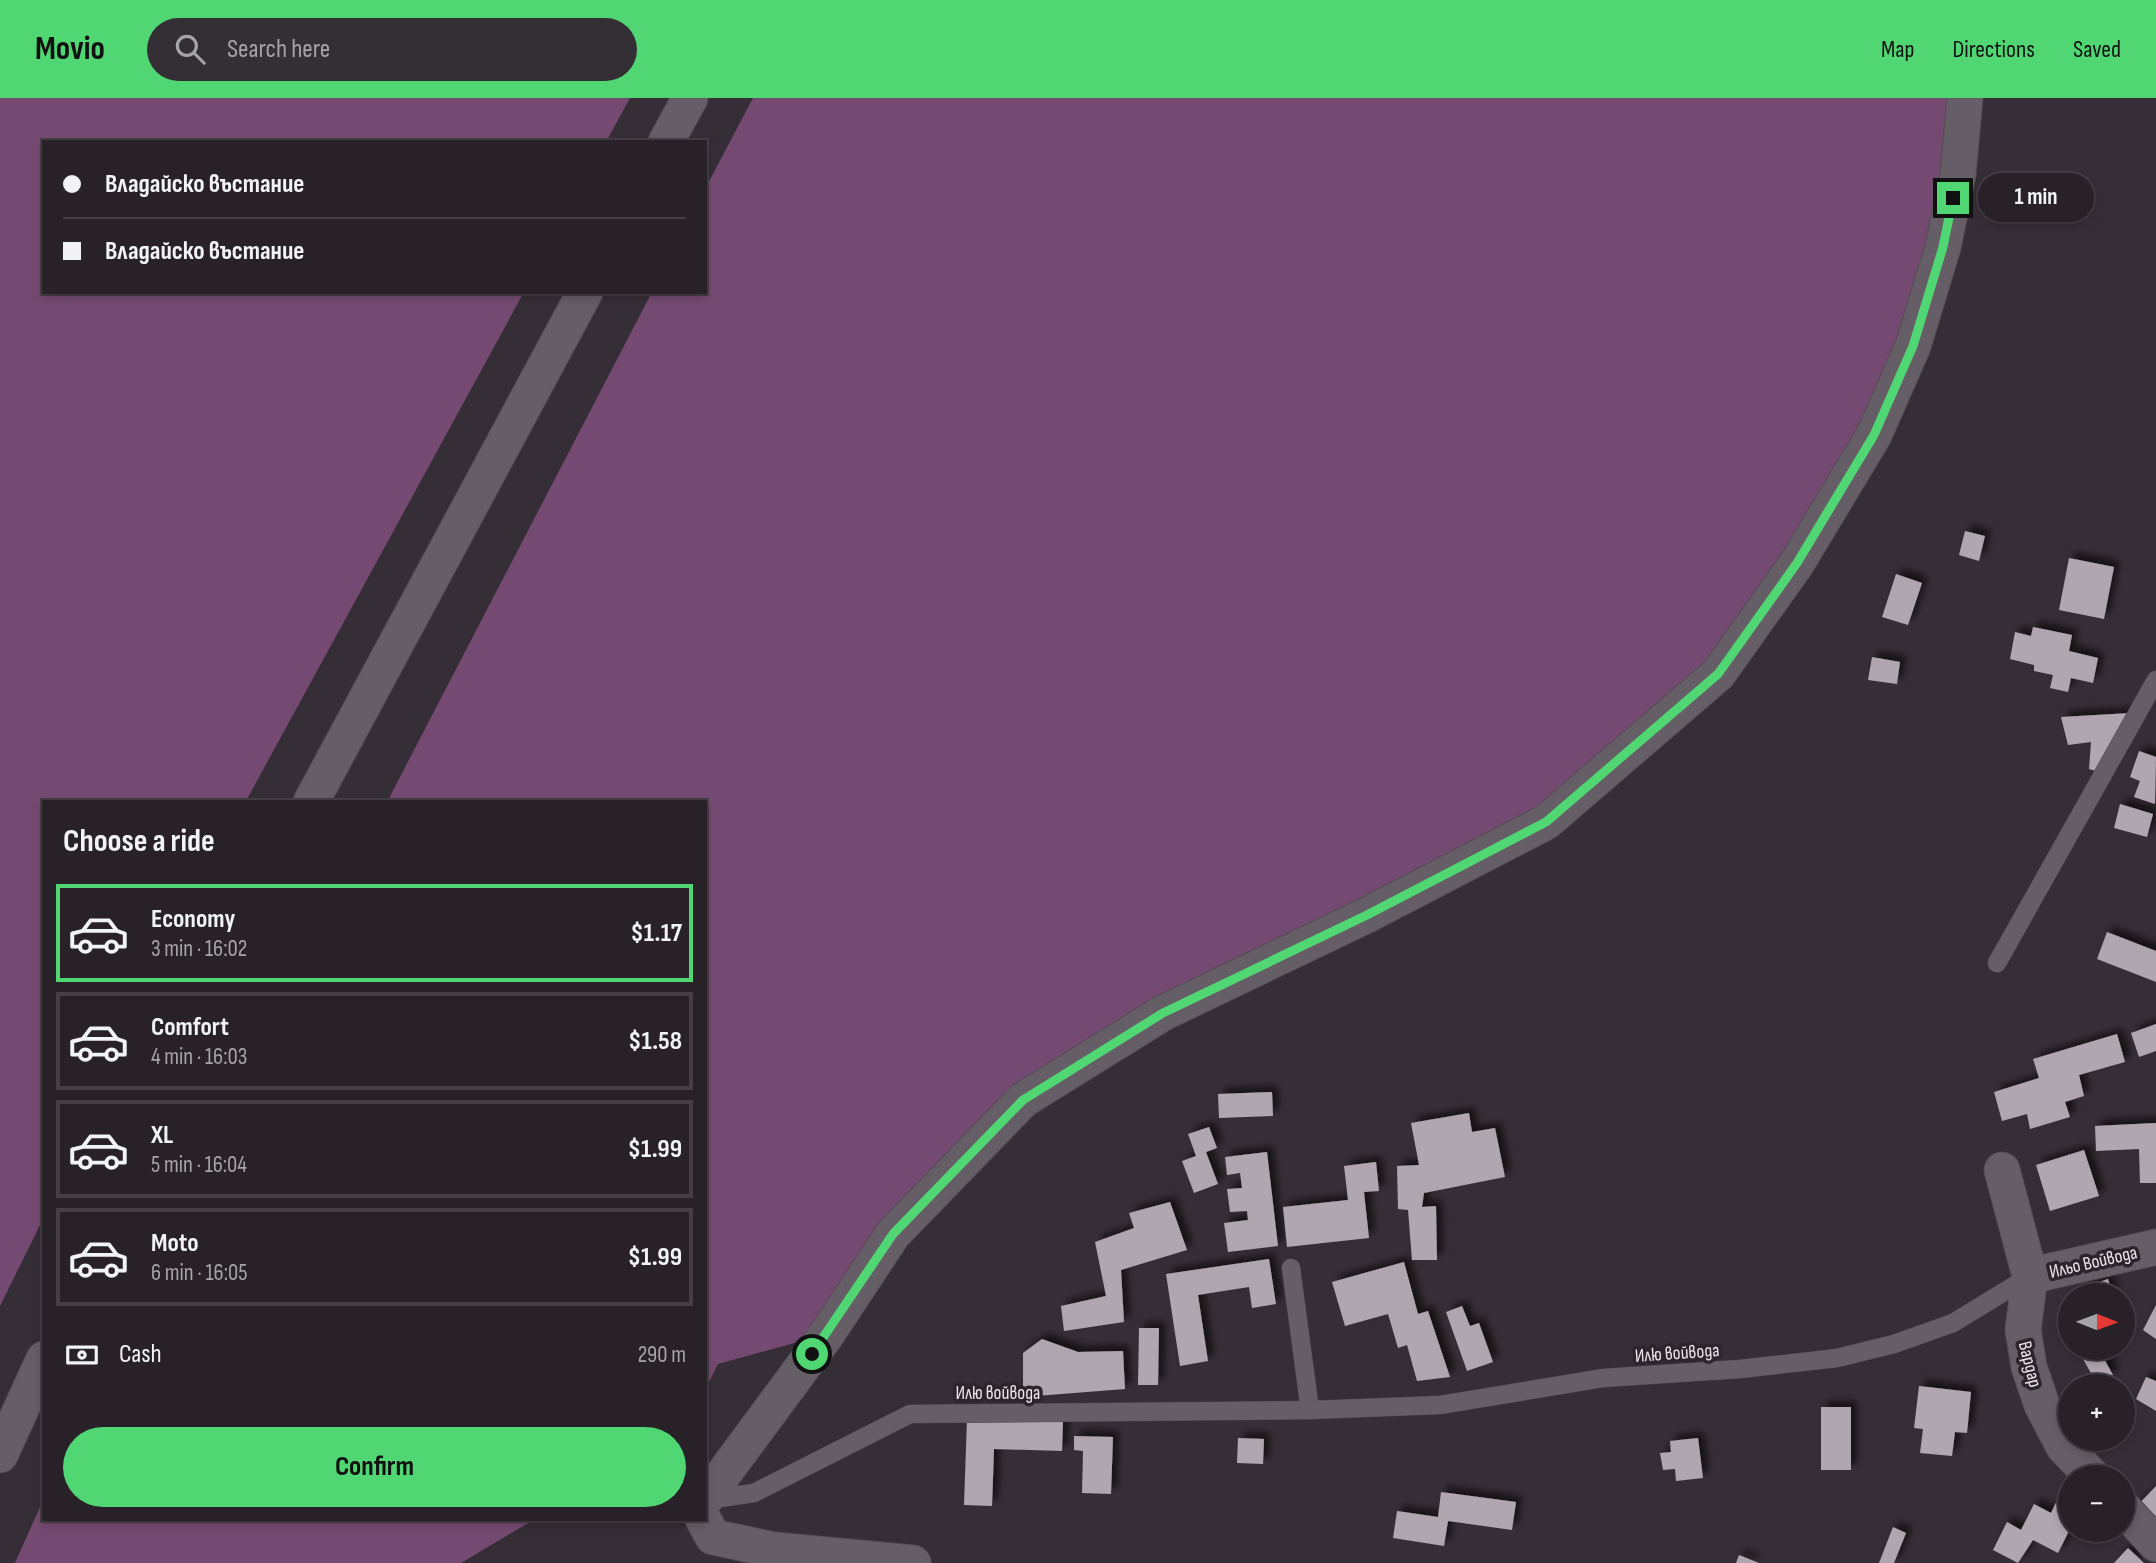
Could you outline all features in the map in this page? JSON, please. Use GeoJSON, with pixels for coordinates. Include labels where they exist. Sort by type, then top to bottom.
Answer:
{"type":"FeatureCollection","features":[{"type":"Feature","properties":{"kind":"street"},"geometry":{"type":"LineString","coordinates":[[667,140],[691,98]]}},
{"type":"Feature","properties":{"kind":"street"},"geometry":{"type":"LineString","coordinates":[[707,1497],[827,1334],[893,1234],[1023,1100],[1163,1013],[1367,915],[1546,822],[1718,674],[1797,563],[1874,435],[1913,346],[1943,247],[1958,174],[1965,98]]}},
{"type":"Feature","properties":{"kind":"street"},"geometry":{"type":"LineString","coordinates":[[312,800],[584,294]]}},
{"type":"Feature","properties":{"kind":"street"},"geometry":{"type":"LineString","coordinates":[[2002,1170],[2030,1276]]}},
{"type":"Feature","properties":{"kind":"street","name":"Ильо Войвода"},"geometry":{"type":"LineString","coordinates":[[2030,1276],[2156,1247]]}},
{"type":"Feature","properties":{"kind":"street","name":"Вардар"},"geometry":{"type":"LineString","coordinates":[[2030,1276],[2023,1330],[2029,1367],[2042,1405],[2064,1447],[2081,1465]]}},
{"type":"Feature","properties":{"kind":"street"},"geometry":{"type":"LineString","coordinates":[[0,1455],[42,1363]]}},
{"type":"Feature","properties":{"kind":"street"},"geometry":{"type":"LineString","coordinates":[[704,1521],[713,1536],[774,1550],[913,1563]]}},
{"type":"Feature","properties":{"kind":"street"},"geometry":{"type":"LineString","coordinates":[[2135,1521],[2156,1544]]}},
{"type":"Feature","properties":{"kind":"lane"},"geometry":{"type":"LineString","coordinates":[[1997,963],[2156,680]]}},
{"type":"Feature","properties":{"kind":"lane"},"geometry":{"type":"LineString","coordinates":[[1292,1268],[1310,1410]]}},
{"type":"Feature","properties":{"kind":"lane","name":"Илю войвода"},"geometry":{"type":"LineString","coordinates":[[707,1500],[754,1493],[910,1414],[1310,1410],[1440,1405],[1603,1378],[1740,1369],[1837,1358],[1894,1344],[1952,1323],[2030,1276]]}},
{"type":"Feature","properties":{"kind":"shaded area"},"geometry":{"type":"Polygon","coordinates":[[[0,98],[630,98],[607,140],[42,140],[42,294],[523,294],[247,800],[42,800],[42,1221],[0,1306],[0,98]]]}},
{"type":"Feature","properties":{"kind":"shaded area"},"geometry":{"type":"Polygon","coordinates":[[[753,98],[1970,98],[1913,346],[1718,674],[1546,822],[1023,1100],[827,1334],[718,1364],[707,1386],[707,800],[388,800],[651,294],[707,294],[707,185],[753,98]]]}},
{"type":"Feature","properties":{"kind":"shaded area"},"geometry":{"type":"Polygon","coordinates":[[[42,1502],[42,1521],[532,1521],[461,1563],[15,1563],[42,1502]]]}},
{"type":"Feature","properties":{"kind":"building"},"geometry":{"type":"Polygon","coordinates":[[[1965,531],[1985,536],[1979,561],[1959,555],[1965,531]]]}},
{"type":"Feature","properties":{"kind":"building"},"geometry":{"type":"Polygon","coordinates":[[[2069,558],[2114,567],[2104,619],[2059,610],[2069,558]]]}},
{"type":"Feature","properties":{"kind":"building"},"geometry":{"type":"Polygon","coordinates":[[[1896,574],[1922,583],[1908,625],[1882,617],[1896,574]]]}},
{"type":"Feature","properties":{"kind":"building"},"geometry":{"type":"Polygon","coordinates":[[[2033,627],[2072,635],[2069,651],[2098,658],[2093,683],[2071,678],[2068,692],[2050,688],[2053,675],[2034,671],[2034,665],[2010,659],[2015,632],[2031,636],[2033,627]]]}},
{"type":"Feature","properties":{"kind":"building"},"geometry":{"type":"Polygon","coordinates":[[[1872,657],[1900,662],[1897,684],[1868,680],[1872,657]]]}},
{"type":"Feature","properties":{"kind":"building"},"geometry":{"type":"Polygon","coordinates":[[[2131,713],[2107,774],[2089,769],[2091,742],[2068,745],[2061,717],[2131,713]]]}},
{"type":"Feature","properties":{"kind":"building"},"geometry":{"type":"Polygon","coordinates":[[[2139,751],[2156,757],[2155,804],[2134,797],[2140,781],[2130,777],[2139,751]]]}},
{"type":"Feature","properties":{"kind":"building"},"geometry":{"type":"Polygon","coordinates":[[[2120,804],[2153,814],[2147,837],[2114,828],[2120,804]]]}},
{"type":"Feature","properties":{"kind":"building"},"geometry":{"type":"Polygon","coordinates":[[[2107,932],[2156,951],[2156,982],[2097,959],[2107,932]]]}},
{"type":"Feature","properties":{"kind":"building"},"geometry":{"type":"Polygon","coordinates":[[[2156,1024],[2156,1051],[2139,1057],[2131,1033],[2156,1024]]]}},
{"type":"Feature","properties":{"kind":"building"},"geometry":{"type":"Polygon","coordinates":[[[2117,1034],[2125,1062],[2079,1075],[2084,1096],[2065,1102],[2070,1117],[2030,1129],[2027,1114],[2002,1121],[1994,1092],[2039,1078],[2033,1059],[2117,1034]]]}},
{"type":"Feature","properties":{"kind":"building"},"geometry":{"type":"Polygon","coordinates":[[[1272,1092],[1273,1116],[1219,1118],[1218,1094],[1272,1092]]]}},
{"type":"Feature","properties":{"kind":"building"},"geometry":{"type":"Polygon","coordinates":[[[1469,1113],[1472,1132],[1495,1128],[1505,1177],[1424,1193],[1422,1207],[1436,1206],[1437,1260],[1412,1260],[1408,1210],[1398,1209],[1397,1166],[1419,1165],[1411,1123],[1469,1113]]]}},
{"type":"Feature","properties":{"kind":"building"},"geometry":{"type":"Polygon","coordinates":[[[2156,1123],[2156,1183],[2140,1183],[2139,1149],[2096,1151],[2095,1126],[2156,1123]]]}},
{"type":"Feature","properties":{"kind":"building"},"geometry":{"type":"Polygon","coordinates":[[[1209,1127],[1217,1148],[1206,1152],[1218,1184],[1194,1193],[1182,1161],[1196,1156],[1188,1134],[1209,1127]]]}},
{"type":"Feature","properties":{"kind":"building"},"geometry":{"type":"Polygon","coordinates":[[[2084,1150],[2099,1196],[2050,1211],[2036,1165],[2084,1150]]]}},
{"type":"Feature","properties":{"kind":"building"},"geometry":{"type":"Polygon","coordinates":[[[1267,1152],[1278,1246],[1228,1252],[1224,1223],[1248,1220],[1247,1211],[1230,1212],[1227,1189],[1242,1188],[1240,1173],[1227,1175],[1225,1157],[1267,1152]]]}},
{"type":"Feature","properties":{"kind":"building"},"geometry":{"type":"Polygon","coordinates":[[[1376,1162],[1379,1191],[1364,1192],[1369,1238],[1287,1247],[1283,1207],[1348,1200],[1344,1166],[1376,1162]]]}},
{"type":"Feature","properties":{"kind":"building"},"geometry":{"type":"Polygon","coordinates":[[[1170,1202],[1187,1250],[1121,1270],[1124,1322],[1064,1331],[1061,1306],[1106,1296],[1095,1242],[1134,1228],[1129,1213],[1170,1202]]]}},
{"type":"Feature","properties":{"kind":"building"},"geometry":{"type":"Polygon","coordinates":[[[1269,1259],[1276,1304],[1252,1308],[1249,1287],[1198,1295],[1208,1361],[1180,1366],[1166,1274],[1269,1259]]]}},
{"type":"Feature","properties":{"kind":"building"},"geometry":{"type":"Polygon","coordinates":[[[1404,1262],[1418,1314],[1428,1311],[1450,1377],[1417,1381],[1407,1345],[1398,1348],[1388,1314],[1345,1326],[1332,1282],[1404,1262]]]}},
{"type":"Feature","properties":{"kind":"building"},"geometry":{"type":"Polygon","coordinates":[[[2156,1305],[2156,1339],[2143,1330],[2156,1305]]]}},
{"type":"Feature","properties":{"kind":"building"},"geometry":{"type":"Polygon","coordinates":[[[1462,1306],[1470,1326],[1479,1323],[1493,1362],[1467,1371],[1446,1312],[1462,1306]]]}},
{"type":"Feature","properties":{"kind":"building"},"geometry":{"type":"Polygon","coordinates":[[[1139,1328],[1159,1328],[1158,1385],[1138,1385],[1139,1328]]]}},
{"type":"Feature","properties":{"kind":"building"},"geometry":{"type":"Polygon","coordinates":[[[1042,1339],[1078,1352],[1123,1351],[1125,1389],[1023,1397],[1023,1353],[1042,1339]]]}},
{"type":"Feature","properties":{"kind":"building"},"geometry":{"type":"Polygon","coordinates":[[[2084,1360],[2105,1360],[2112,1374],[2091,1374],[2084,1360]]]}},
{"type":"Feature","properties":{"kind":"building"},"geometry":{"type":"Polygon","coordinates":[[[2146,1377],[2156,1381],[2156,1411],[2136,1399],[2146,1377]]]}},
{"type":"Feature","properties":{"kind":"building"},"geometry":{"type":"Polygon","coordinates":[[[1919,1386],[1971,1392],[1967,1433],[1955,1432],[1952,1456],[1920,1453],[1923,1429],[1914,1428],[1919,1386]]]}},
{"type":"Feature","properties":{"kind":"building"},"geometry":{"type":"Polygon","coordinates":[[[1821,1407],[1851,1407],[1851,1470],[1821,1470],[1821,1407]]]}},
{"type":"Feature","properties":{"kind":"building"},"geometry":{"type":"Polygon","coordinates":[[[967,1419],[1063,1422],[1062,1451],[994,1449],[992,1506],[964,1505],[967,1419]]]}},
{"type":"Feature","properties":{"kind":"building"},"geometry":{"type":"Polygon","coordinates":[[[1074,1436],[1113,1437],[1111,1494],[1082,1493],[1083,1451],[1074,1450],[1074,1436]]]}},
{"type":"Feature","properties":{"kind":"building"},"geometry":{"type":"Polygon","coordinates":[[[1238,1438],[1264,1439],[1263,1464],[1237,1463],[1238,1438]]]}},
{"type":"Feature","properties":{"kind":"building"},"geometry":{"type":"Polygon","coordinates":[[[1698,1438],[1703,1478],[1676,1481],[1675,1469],[1663,1470],[1660,1453],[1671,1452],[1670,1441],[1698,1438]]]}},
{"type":"Feature","properties":{"kind":"building"},"geometry":{"type":"Polygon","coordinates":[[[2156,1486],[2156,1528],[2135,1508],[2156,1486]]]}},
{"type":"Feature","properties":{"kind":"building"},"geometry":{"type":"Polygon","coordinates":[[[1441,1492],[1516,1502],[1512,1530],[1448,1521],[1444,1546],[1393,1538],[1397,1511],[1438,1517],[1441,1492]]]}},
{"type":"Feature","properties":{"kind":"building"},"geometry":{"type":"Polygon","coordinates":[[[2058,1498],[2058,1542],[2064,1542],[2058,1553],[2033,1540],[2018,1563],[1993,1550],[2007,1522],[2021,1530],[2034,1504],[2051,1513],[2058,1498]]]}},
{"type":"Feature","properties":{"kind":"building"},"geometry":{"type":"Polygon","coordinates":[[[1893,1527],[1906,1533],[1894,1563],[1879,1563],[1893,1527]]]}},
{"type":"Feature","properties":{"kind":"building"},"geometry":{"type":"Polygon","coordinates":[[[2128,1548],[2144,1563],[2114,1563],[2128,1548]]]}},
{"type":"Feature","properties":{"kind":"building"},"geometry":{"type":"Polygon","coordinates":[[[1739,1555],[1759,1563],[1736,1563],[1739,1555]]]}},
{"type":"Feature","properties":{"kind":"route"},"geometry":{"type":"LineString","coordinates":[[812,1354],[893,1234],[1023,1100],[1163,1013],[1367,915],[1546,822],[1718,674],[1797,563],[1874,435],[1913,346],[1943,247],[1953,198]]}}]}
